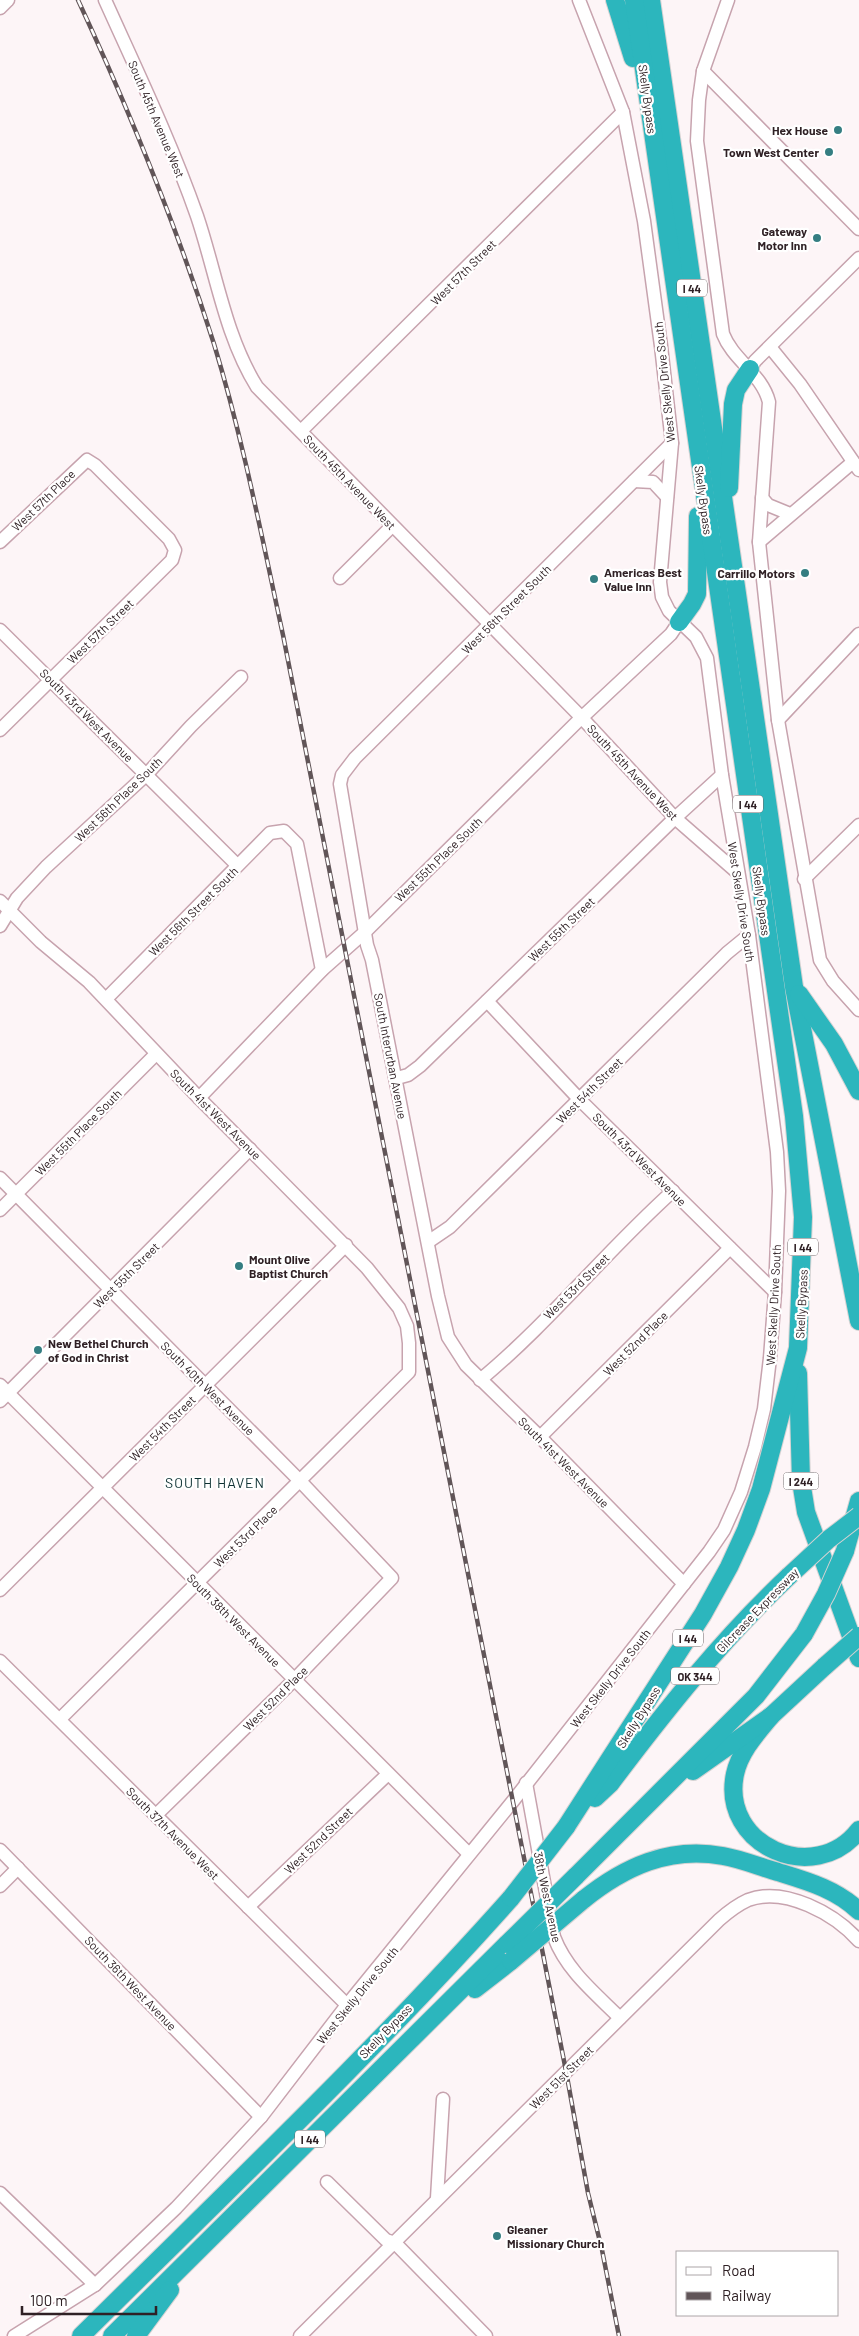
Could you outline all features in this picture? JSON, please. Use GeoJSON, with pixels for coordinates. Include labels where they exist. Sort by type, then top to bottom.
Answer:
{"type":"FeatureCollection","features":[{"type":"Feature","properties":{"kind":"highway"},"geometry":{"type":"LineString","coordinates":[[615,0],[649,106]]}},
{"type":"Feature","properties":{"kind":"highway","name":"Skelly Bypass"},"geometry":{"type":"LineString","coordinates":[[81,2336],[391,2026],[511,1898],[566,1827],[703,1614],[729,1567],[761,1489],[798,1348],[803,1263],[803,1217],[795,1123],[634,0]]}},
{"type":"Feature","properties":{"kind":"highway","name":"Skelly Bypass"},"geometry":{"type":"LineString","coordinates":[[651,0],[794,987],[834,1184],[859,1321]]}},
{"type":"Feature","properties":{"kind":"highway"},"geometry":{"type":"LineString","coordinates":[[658,53],[661,0]]}},
{"type":"Feature","properties":{"kind":"highway"},"geometry":{"type":"LineString","coordinates":[[726,523],[733,404],[736,390],[750,370]]}},
{"type":"Feature","properties":{"kind":"highway"},"geometry":{"type":"LineString","coordinates":[[679,622],[697,594],[699,463]]}},
{"type":"Feature","properties":{"kind":"highway"},"geometry":{"type":"LineString","coordinates":[[794,987],[834,1044],[859,1091]]}},
{"type":"Feature","properties":{"kind":"highway"},"geometry":{"type":"LineString","coordinates":[[834,1184],[859,1275]]}},
{"type":"Feature","properties":{"kind":"highway","name":"I 244"},"geometry":{"type":"LineString","coordinates":[[798,1348],[801,1481],[806,1512],[859,1658]]}},
{"type":"Feature","properties":{"kind":"highway","name":"Skelly Bypass"},"geometry":{"type":"LineString","coordinates":[[112,2336],[756,1696],[804,1634],[826,1594],[845,1551],[859,1501]]}},
{"type":"Feature","properties":{"kind":"highway","name":"Gilcrease Expressway"},"geometry":{"type":"LineString","coordinates":[[566,1827],[610,1784],[694,1678],[769,1594],[829,1539],[859,1516]]}},
{"type":"Feature","properties":{"kind":"highway"},"geometry":{"type":"LineString","coordinates":[[650,1803],[770,1716],[859,1636]]}},
{"type":"Feature","properties":{"kind":"highway"},"geometry":{"type":"LineString","coordinates":[[770,1716],[748,1744],[735,1773],[733,1790],[735,1803],[746,1829],[765,1846],[783,1854],[796,1857],[812,1857],[831,1852],[841,1847],[859,1830]]}},
{"type":"Feature","properties":{"kind":"highway"},"geometry":{"type":"LineString","coordinates":[[426,2025],[512,1961],[614,1876],[658,1858],[690,1854],[723,1856],[813,1882],[836,1894],[859,1911]]}},
{"type":"Feature","properties":{"kind":"highway"},"geometry":{"type":"LineString","coordinates":[[136,2336],[194,2254]]}},
{"type":"Feature","properties":{"kind":"street"},"geometry":{"type":"LineString","coordinates":[[0,8],[8,0]]}},
{"type":"Feature","properties":{"kind":"street","name":"South 45th Avenue West"},"geometry":{"type":"LineString","coordinates":[[105,0],[181,174],[197,217],[230,327],[245,365],[257,387],[582,718],[675,818],[738,873]]}},
{"type":"Feature","properties":{"kind":"street","name":"West Skelly Drive South"},"geometry":{"type":"LineString","coordinates":[[14,2336],[95,2284],[176,2208],[261,2117],[347,2005],[684,1584],[724,1530],[749,1468],[767,1387],[775,1292],[779,1191],[777,1152],[749,935],[722,775],[708,658],[696,637],[679,622],[662,597],[660,582],[672,444],[644,220],[623,112],[579,0]]}},
{"type":"Feature","properties":{"kind":"street"},"geometry":{"type":"LineString","coordinates":[[728,0],[703,71],[699,100],[697,156],[723,334],[733,354],[762,385],[769,402],[759,542],[778,720],[804,879],[820,960],[833,981],[859,1010]]}},
{"type":"Feature","properties":{"kind":"street"},"geometry":{"type":"LineString","coordinates":[[703,71],[859,229]]}},
{"type":"Feature","properties":{"kind":"street","name":"West 57th Street"},"geometry":{"type":"LineString","coordinates":[[301,431],[623,112]]}},
{"type":"Feature","properties":{"kind":"street"},"geometry":{"type":"LineString","coordinates":[[750,370],[770,347],[859,258]]}},
{"type":"Feature","properties":{"kind":"street"},"geometry":{"type":"LineString","coordinates":[[759,542],[790,514],[856,466],[800,384],[770,347]]}},
{"type":"Feature","properties":{"kind":"street","name":"West 56th Street South"},"geometry":{"type":"LineString","coordinates":[[342,775],[355,758],[672,444]]}},
{"type":"Feature","properties":{"kind":"street","name":"West 57th Place"},"geometry":{"type":"LineString","coordinates":[[0,542],[87,460],[95,465],[169,538],[175,550]]}},
{"type":"Feature","properties":{"kind":"street"},"geometry":{"type":"LineString","coordinates":[[634,481],[653,482],[667,497]]}},
{"type":"Feature","properties":{"kind":"street"},"geometry":{"type":"LineString","coordinates":[[762,498],[768,505],[790,514]]}},
{"type":"Feature","properties":{"kind":"street"},"geometry":{"type":"LineString","coordinates":[[340,578],[392,526]]}},
{"type":"Feature","properties":{"kind":"street","name":"West 57th Street"},"geometry":{"type":"LineString","coordinates":[[0,730],[172,560],[175,550]]}},
{"type":"Feature","properties":{"kind":"street","name":"West 55th Place South"},"geometry":{"type":"LineString","coordinates":[[199,1098],[322,970],[365,932],[582,718],[671,634],[679,622]]}},
{"type":"Feature","properties":{"kind":"street","name":"South 43rd West Avenue"},"geometry":{"type":"LineString","coordinates":[[0,630],[237,865]]}},
{"type":"Feature","properties":{"kind":"street"},"geometry":{"type":"LineString","coordinates":[[778,720],[859,634]]}},
{"type":"Feature","properties":{"kind":"street","name":"West 56th Place South"},"geometry":{"type":"LineString","coordinates":[[0,926],[11,912],[18,898],[46,868],[146,774],[241,677]]}},
{"type":"Feature","properties":{"kind":"street","name":"South Interurban Avenue"},"geometry":{"type":"LineString","coordinates":[[342,775],[341,797],[365,932],[397,1078],[438,1296],[448,1337]]}},
{"type":"Feature","properties":{"kind":"street","name":"West 55th Street"},"geometry":{"type":"LineString","coordinates":[[397,1078],[408,1075],[420,1066],[675,818],[722,775]]}},
{"type":"Feature","properties":{"kind":"street"},"geometry":{"type":"LineString","coordinates":[[804,879],[859,825]]}},
{"type":"Feature","properties":{"kind":"street","name":"West 56th Street South"},"geometry":{"type":"LineString","coordinates":[[106,999],[270,833],[284,831],[297,844],[322,970]]}},
{"type":"Feature","properties":{"kind":"street","name":"South 41st West Avenue"},"geometry":{"type":"LineString","coordinates":[[0,901],[41,942],[65,960],[106,999],[156,1054],[346,1245],[399,1308],[407,1326],[409,1343]]}},
{"type":"Feature","properties":{"kind":"street","name":"West 54th Street"},"geometry":{"type":"LineString","coordinates":[[428,1242],[450,1228],[727,953],[749,935]]}},
{"type":"Feature","properties":{"kind":"street","name":"South 43rd West Avenue"},"geometry":{"type":"LineString","coordinates":[[487,1002],[580,1100],[775,1292]]}},
{"type":"Feature","properties":{"kind":"street","name":"West 55th Place South"},"geometry":{"type":"LineString","coordinates":[[0,1210],[156,1054]]}},
{"type":"Feature","properties":{"kind":"street","name":"West 55th Street"},"geometry":{"type":"LineString","coordinates":[[3,1393],[111,1291],[250,1149]]}},
{"type":"Feature","properties":{"kind":"street","name":"South 40th West Avenue"},"geometry":{"type":"LineString","coordinates":[[0,1178],[205,1385],[392,1578]]}},
{"type":"Feature","properties":{"kind":"street","name":"West 53rd Street"},"geometry":{"type":"LineString","coordinates":[[480,1380],[646,1215],[673,1191]]}},
{"type":"Feature","properties":{"kind":"street","name":"West 54th Street"},"geometry":{"type":"LineString","coordinates":[[0,1590],[346,1245]]}},
{"type":"Feature","properties":{"kind":"street","name":"West 52nd Place"},"geometry":{"type":"LineString","coordinates":[[540,1437],[730,1248]]}},
{"type":"Feature","properties":{"kind":"street","name":"South 41st West Avenue"},"geometry":{"type":"LineString","coordinates":[[448,1337],[462,1360],[480,1380],[540,1437],[684,1584]]}},
{"type":"Feature","properties":{"kind":"street","name":"West 53rd Place"},"geometry":{"type":"LineString","coordinates":[[60,1720],[408,1372],[409,1343]]}},
{"type":"Feature","properties":{"kind":"street","name":"South 38th West Avenue"},"geometry":{"type":"LineString","coordinates":[[3,1393],[102,1487],[469,1854]]}},
{"type":"Feature","properties":{"kind":"street","name":"West 52nd Place"},"geometry":{"type":"LineString","coordinates":[[156,1816],[294,1680],[392,1578]]}},
{"type":"Feature","properties":{"kind":"street","name":"South 37th Avenue West"},"geometry":{"type":"LineString","coordinates":[[0,1662],[347,2005]]}},
{"type":"Feature","properties":{"kind":"street","name":"West 52nd Street"},"geometry":{"type":"LineString","coordinates":[[248,1907],[388,1774]]}},
{"type":"Feature","properties":{"kind":"street","name":"38th West Avenue"},"geometry":{"type":"LineString","coordinates":[[526,1782],[554,1937],[560,1952],[571,1968],[620,2018]]}},
{"type":"Feature","properties":{"kind":"street","name":"South 36th West Avenue"},"geometry":{"type":"LineString","coordinates":[[0,1850],[261,2117]]}},
{"type":"Feature","properties":{"kind":"street"},"geometry":{"type":"LineString","coordinates":[[0,1886],[18,1868]]}},
{"type":"Feature","properties":{"kind":"street","name":"West 51st Street"},"geometry":{"type":"LineString","coordinates":[[300,2336],[395,2244],[437,2198],[719,1920],[734,1908],[749,1900],[770,1897],[794,1900],[836,1919],[859,1941]]}},
{"type":"Feature","properties":{"kind":"street"},"geometry":{"type":"LineString","coordinates":[[437,2198],[442,2099]]}},
{"type":"Feature","properties":{"kind":"street"},"geometry":{"type":"LineString","coordinates":[[326,2182],[386,2240],[395,2244],[486,2336]]}},
{"type":"Feature","properties":{"kind":"street"},"geometry":{"type":"LineString","coordinates":[[0,2193],[95,2284]]}},
{"type":"Feature","properties":{"kind":"railway"},"geometry":{"type":"LineString","coordinates":[[78,0],[134,127],[200,300],[234,416],[252,489],[283,635],[566,2071],[588,2193],[602,2250],[619,2336]]}},
{"type":"Feature","properties":{"kind":"place","name":"Hex House"},"geometry":{"type":"Point","coordinates":[838,130]}},
{"type":"Feature","properties":{"kind":"place","name":"Town West Center"},"geometry":{"type":"Point","coordinates":[829,152]}},
{"type":"Feature","properties":{"kind":"place","name":"Gateway Motor Inn"},"geometry":{"type":"Point","coordinates":[817,238]}},
{"type":"Feature","properties":{"kind":"place","name":"Carrillo Motors"},"geometry":{"type":"Point","coordinates":[805,573]}},
{"type":"Feature","properties":{"kind":"place","name":"Americas Best Value Inn"},"geometry":{"type":"Point","coordinates":[594,579]}},
{"type":"Feature","properties":{"kind":"place","name":"Mount Olive Baptist Church"},"geometry":{"type":"Point","coordinates":[239,1266]}},
{"type":"Feature","properties":{"kind":"place","name":"New Bethel Church of God in Christ"},"geometry":{"type":"Point","coordinates":[38,1350]}},
{"type":"Feature","properties":{"kind":"place","name":"Gleaner Missionary Church"},"geometry":{"type":"Point","coordinates":[497,2236]}},
{"type":"Feature","properties":{"kind":"district","name":"SOUTH HAVEN"},"geometry":{"type":"Point","coordinates":[215,1482]}}]}
